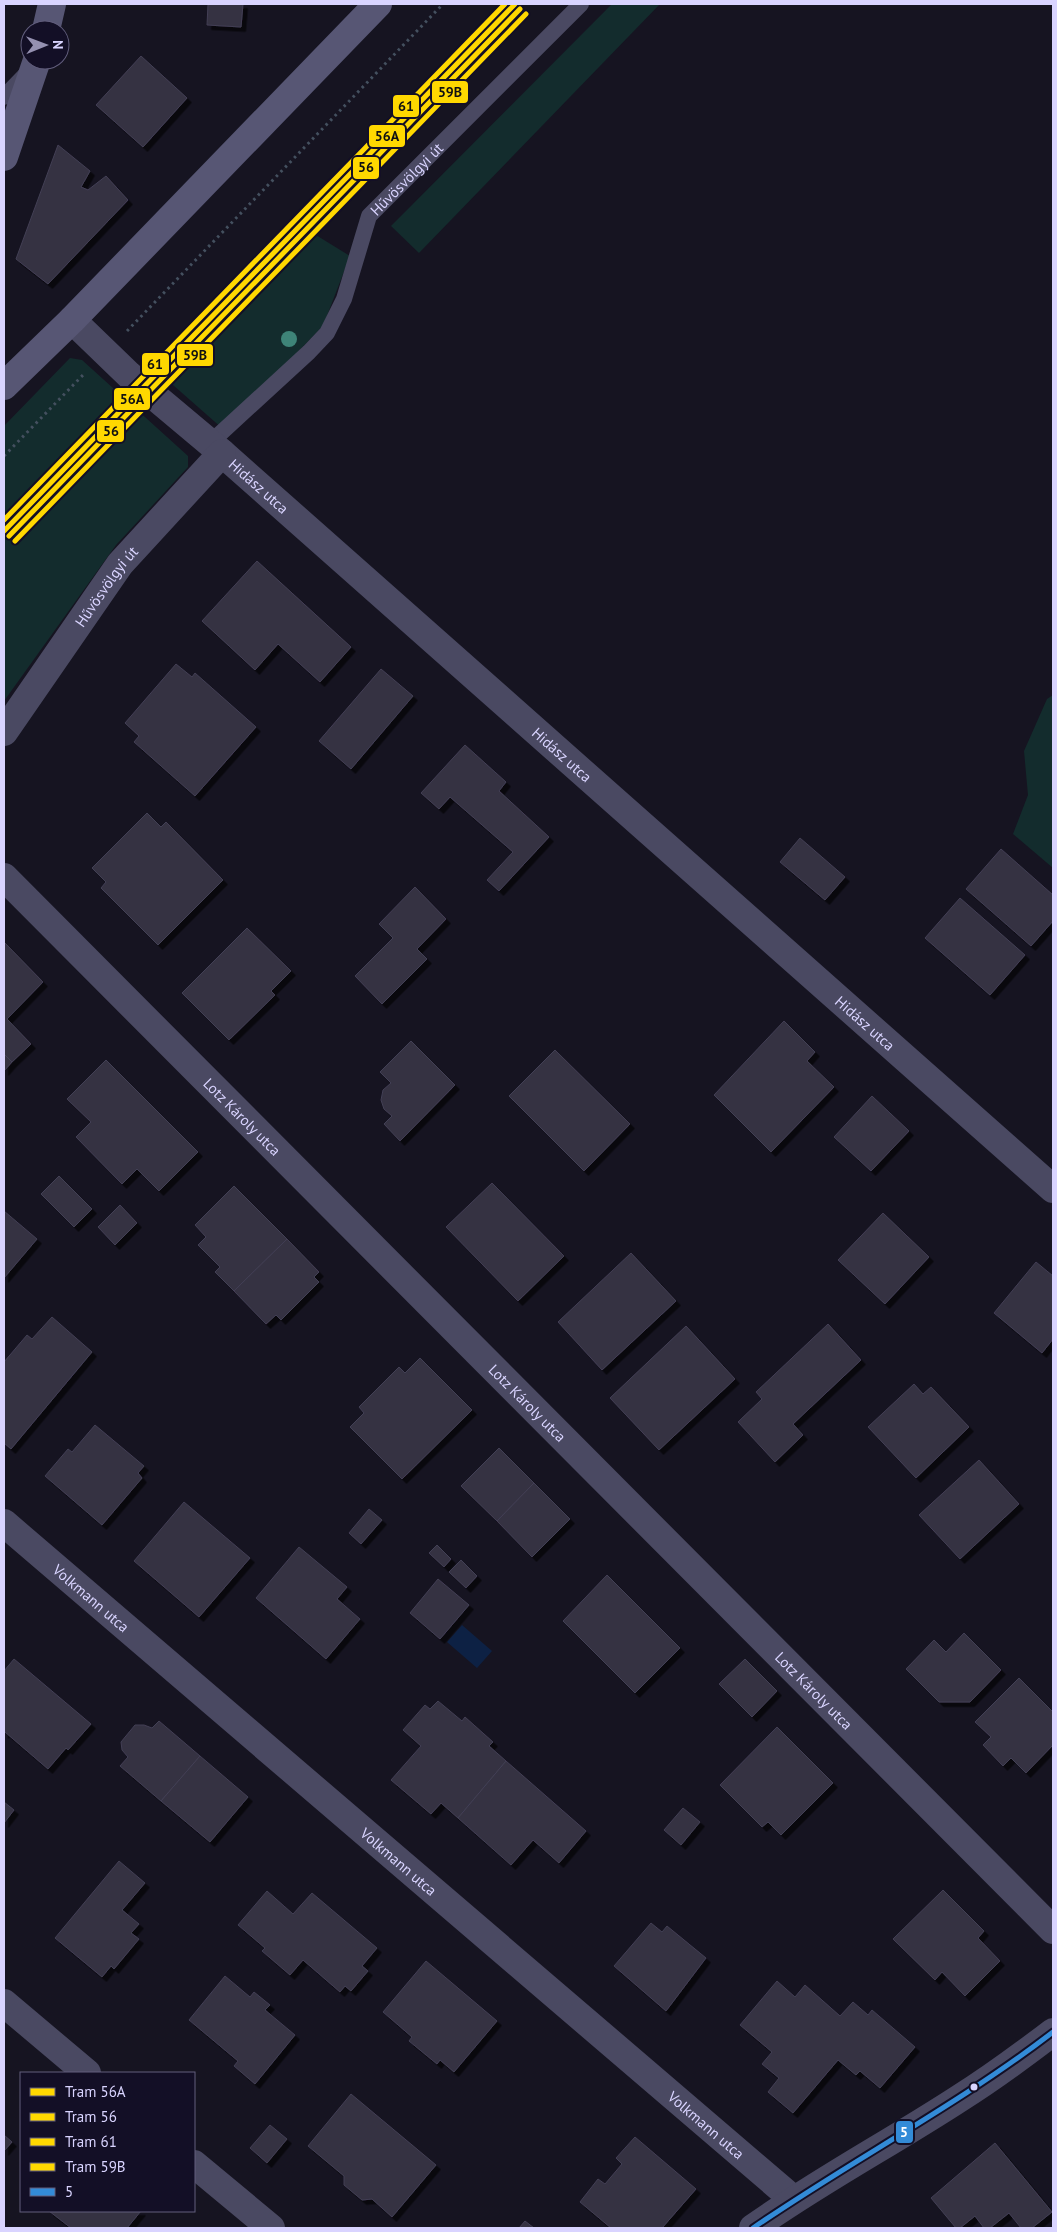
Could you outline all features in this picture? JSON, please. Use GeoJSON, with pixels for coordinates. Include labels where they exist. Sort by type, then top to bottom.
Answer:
{"type":"FeatureCollection","features":[{"type":"Feature","properties":{"kind":"main road"},"geometry":{"type":"LineString","coordinates":[[48,20],[52,4]]}},
{"type":"Feature","properties":{"kind":"main road"},"geometry":{"type":"LineString","coordinates":[[4,386],[72,320],[378,4]]}},
{"type":"Feature","properties":{"kind":"main road"},"geometry":{"type":"LineString","coordinates":[[4,157],[34,70]]}},
{"type":"Feature","properties":{"kind":"street","name":"Hidász utca"},"geometry":{"type":"LineString","coordinates":[[72,320],[144,388],[216,448],[1053,1189]]}},
{"type":"Feature","properties":{"kind":"street","name":"Hűvösvölgyi út"},"geometry":{"type":"LineString","coordinates":[[4,732],[120,564],[216,448]]}},
{"type":"Feature","properties":{"kind":"street","name":"Lotz Károly utca"},"geometry":{"type":"LineString","coordinates":[[4,877],[1053,1930]]}},
{"type":"Feature","properties":{"kind":"street","name":"Volkmann utca"},"geometry":{"type":"LineString","coordinates":[[4,1523],[793,2199]]}},
{"type":"Feature","properties":{"kind":"street"},"geometry":{"type":"LineString","coordinates":[[4,2004],[86,2072]]}},
{"type":"Feature","properties":{"kind":"street"},"geometry":{"type":"LineString","coordinates":[[753,2228],[793,2199],[958,2099],[1011,2064],[1053,2032]]}},
{"type":"Feature","properties":{"kind":"street"},"geometry":{"type":"LineString","coordinates":[[195,2165],[270,2228]]}},
{"type":"Feature","properties":{"kind":"lane","name":"Hűvösvölgyi út"},"geometry":{"type":"LineString","coordinates":[[216,448],[327,333],[344,299],[368,216],[580,4]]}},
{"type":"Feature","properties":{"kind":"lane"},"geometry":{"type":"LineString","coordinates":[[4,97],[29,70]]}},
{"type":"Feature","properties":{"kind":"path"},"geometry":{"type":"LineString","coordinates":[[4,456],[442,4]]}},
{"type":"Feature","properties":{"kind":"green space"},"geometry":{"type":"Polygon","coordinates":[[[612,4],[660,4],[419,253],[391,226],[612,4]]]}},
{"type":"Feature","properties":{"kind":"green space"},"geometry":{"type":"Polygon","coordinates":[[[311,232],[350,256],[323,326],[223,429],[165,378],[311,232]]]}},
{"type":"Feature","properties":{"kind":"green space"},"geometry":{"type":"Polygon","coordinates":[[[70,358],[82,360],[188,456],[188,467],[116,545],[4,701],[4,426],[70,358]]]}},
{"type":"Feature","properties":{"kind":"green space"},"geometry":{"type":"Polygon","coordinates":[[[1053,695],[1053,868],[1013,834],[1028,795],[1024,751],[1047,699],[1053,695]]]}},
{"type":"Feature","properties":{"kind":"water"},"geometry":{"type":"Polygon","coordinates":[[[462,1625],[492,1651],[477,1668],[447,1642],[462,1625]]]}},
{"type":"Feature","properties":{"kind":"building"},"geometry":{"type":"Polygon","coordinates":[[[208,4],[243,4],[241,27],[207,25],[208,4]]]}},
{"type":"Feature","properties":{"kind":"building"},"geometry":{"type":"Polygon","coordinates":[[[141,56],[187,98],[143,147],[96,105],[141,56]]]}},
{"type":"Feature","properties":{"kind":"building"},"geometry":{"type":"Polygon","coordinates":[[[58,145],[90,171],[81,187],[88,190],[106,176],[128,200],[48,284],[16,259],[58,145]]]}},
{"type":"Feature","properties":{"kind":"building"},"geometry":{"type":"Polygon","coordinates":[[[257,561],[351,647],[320,682],[278,644],[255,670],[202,621],[257,561]]]}},
{"type":"Feature","properties":{"kind":"building"},"geometry":{"type":"Polygon","coordinates":[[[176,664],[192,677],[195,673],[256,727],[195,796],[134,742],[139,736],[125,723],[176,664]]]}},
{"type":"Feature","properties":{"kind":"building"},"geometry":{"type":"Polygon","coordinates":[[[381,669],[413,696],[351,769],[319,741],[381,669]]]}},
{"type":"Feature","properties":{"kind":"building"},"geometry":{"type":"Polygon","coordinates":[[[465,745],[506,782],[499,791],[549,837],[499,891],[487,880],[513,852],[450,797],[439,809],[421,793],[465,745]]]}},
{"type":"Feature","properties":{"kind":"building"},"geometry":{"type":"Polygon","coordinates":[[[147,813],[161,827],[166,822],[223,880],[158,945],[101,888],[106,882],[92,868],[147,813]]]}},
{"type":"Feature","properties":{"kind":"building"},"geometry":{"type":"Polygon","coordinates":[[[800,838],[845,877],[825,900],[780,862],[800,838]]]}},
{"type":"Feature","properties":{"kind":"building"},"geometry":{"type":"Polygon","coordinates":[[[1001,849],[1053,895],[1053,921],[1031,946],[966,889],[1001,849]]]}},
{"type":"Feature","properties":{"kind":"building"},"geometry":{"type":"Polygon","coordinates":[[[415,887],[446,919],[417,949],[427,959],[382,1004],[355,976],[393,938],[379,924],[415,887]]]}},
{"type":"Feature","properties":{"kind":"building"},"geometry":{"type":"Polygon","coordinates":[[[960,898],[1025,955],[990,995],[925,938],[960,898]]]}},
{"type":"Feature","properties":{"kind":"building"},"geometry":{"type":"Polygon","coordinates":[[[247,928],[291,971],[271,991],[275,995],[229,1040],[182,993],[247,928]]]}},
{"type":"Feature","properties":{"kind":"building"},"geometry":{"type":"Polygon","coordinates":[[[4,942],[43,982],[7,1019],[31,1044],[12,1062],[4,1054],[4,942]]]}},
{"type":"Feature","properties":{"kind":"building"},"geometry":{"type":"Polygon","coordinates":[[[784,1021],[815,1052],[807,1061],[834,1087],[771,1152],[714,1095],[784,1021]]]}},
{"type":"Feature","properties":{"kind":"building"},"geometry":{"type":"Polygon","coordinates":[[[411,1041],[455,1085],[400,1141],[384,1124],[392,1116],[384,1109],[381,1100],[383,1090],[391,1083],[380,1072],[411,1041]]]}},
{"type":"Feature","properties":{"kind":"building"},"geometry":{"type":"Polygon","coordinates":[[[555,1050],[630,1124],[584,1171],[509,1096],[555,1050]]]}},
{"type":"Feature","properties":{"kind":"building"},"geometry":{"type":"Polygon","coordinates":[[[4,1054],[12,1062],[4,1071],[4,1054]]]}},
{"type":"Feature","properties":{"kind":"building"},"geometry":{"type":"Polygon","coordinates":[[[106,1060],[198,1152],[159,1191],[137,1169],[122,1184],[76,1137],[91,1122],[67,1099],[106,1060]]]}},
{"type":"Feature","properties":{"kind":"building"},"geometry":{"type":"Polygon","coordinates":[[[872,1096],[909,1131],[871,1171],[834,1137],[872,1096]]]}},
{"type":"Feature","properties":{"kind":"building"},"geometry":{"type":"Polygon","coordinates":[[[59,1176],[92,1209],[74,1227],[41,1194],[59,1176]]]}},
{"type":"Feature","properties":{"kind":"building"},"geometry":{"type":"Polygon","coordinates":[[[492,1183],[564,1256],[518,1301],[446,1227],[492,1183]]]}},
{"type":"Feature","properties":{"kind":"building"},"geometry":{"type":"Polygon","coordinates":[[[234,1186],[287,1239],[234,1291],[215,1272],[220,1267],[198,1245],[206,1237],[195,1225],[234,1186]]]}},
{"type":"Feature","properties":{"kind":"building"},"geometry":{"type":"Polygon","coordinates":[[[120,1205],[137,1223],[115,1245],[98,1227],[120,1205]]]}},
{"type":"Feature","properties":{"kind":"building"},"geometry":{"type":"Polygon","coordinates":[[[4,1211],[37,1239],[4,1278],[4,1211]]]}},
{"type":"Feature","properties":{"kind":"building"},"geometry":{"type":"Polygon","coordinates":[[[883,1213],[929,1257],[885,1304],[838,1260],[883,1213]]]}},
{"type":"Feature","properties":{"kind":"building"},"geometry":{"type":"Polygon","coordinates":[[[287,1239],[319,1272],[314,1277],[319,1282],[281,1320],[276,1315],[266,1324],[234,1291],[287,1239]]]}},
{"type":"Feature","properties":{"kind":"building"},"geometry":{"type":"Polygon","coordinates":[[[631,1253],[676,1301],[602,1370],[558,1322],[631,1253]]]}},
{"type":"Feature","properties":{"kind":"building"},"geometry":{"type":"Polygon","coordinates":[[[1036,1262],[1053,1276],[1053,1339],[1042,1353],[994,1313],[1036,1262]]]}},
{"type":"Feature","properties":{"kind":"building"},"geometry":{"type":"Polygon","coordinates":[[[52,1317],[92,1352],[11,1449],[4,1443],[4,1362],[27,1335],[32,1339],[52,1317]]]}},
{"type":"Feature","properties":{"kind":"building"},"geometry":{"type":"Polygon","coordinates":[[[828,1324],[861,1360],[793,1424],[803,1435],[775,1462],[738,1422],[762,1399],[756,1392],[828,1324]]]}},
{"type":"Feature","properties":{"kind":"building"},"geometry":{"type":"Polygon","coordinates":[[[686,1326],[735,1379],[659,1450],[610,1398],[686,1326]]]}},
{"type":"Feature","properties":{"kind":"building"},"geometry":{"type":"Polygon","coordinates":[[[420,1358],[472,1410],[402,1479],[350,1427],[364,1413],[359,1407],[399,1367],[405,1373],[420,1358]]]}},
{"type":"Feature","properties":{"kind":"building"},"geometry":{"type":"Polygon","coordinates":[[[914,1384],[923,1394],[931,1387],[969,1427],[916,1478],[868,1427],[914,1384]]]}},
{"type":"Feature","properties":{"kind":"building"},"geometry":{"type":"Polygon","coordinates":[[[95,1425],[144,1466],[138,1473],[142,1478],[102,1525],[45,1476],[68,1449],[72,1452],[95,1425]]]}},
{"type":"Feature","properties":{"kind":"building"},"geometry":{"type":"Polygon","coordinates":[[[499,1448],[534,1483],[497,1521],[461,1486],[499,1448]]]}},
{"type":"Feature","properties":{"kind":"building"},"geometry":{"type":"Polygon","coordinates":[[[979,1460],[1019,1504],[960,1559],[919,1515],[979,1460]]]}},
{"type":"Feature","properties":{"kind":"building"},"geometry":{"type":"Polygon","coordinates":[[[534,1483],[570,1519],[532,1557],[497,1521],[534,1483]]]}},
{"type":"Feature","properties":{"kind":"building"},"geometry":{"type":"Polygon","coordinates":[[[184,1502],[250,1558],[199,1617],[134,1561],[184,1502]]]}},
{"type":"Feature","properties":{"kind":"building"},"geometry":{"type":"Polygon","coordinates":[[[369,1509],[382,1520],[361,1544],[349,1533],[369,1509]]]}},
{"type":"Feature","properties":{"kind":"building"},"geometry":{"type":"Polygon","coordinates":[[[437,1545],[451,1559],[444,1567],[429,1553],[437,1545]]]}},
{"type":"Feature","properties":{"kind":"building"},"geometry":{"type":"Polygon","coordinates":[[[299,1547],[347,1587],[337,1599],[360,1619],[326,1659],[256,1598],[299,1547]]]}},
{"type":"Feature","properties":{"kind":"building"},"geometry":{"type":"Polygon","coordinates":[[[461,1560],[477,1576],[466,1588],[449,1572],[461,1560]]]}},
{"type":"Feature","properties":{"kind":"building"},"geometry":{"type":"Polygon","coordinates":[[[607,1575],[680,1648],[635,1693],[563,1621],[607,1575]]]}},
{"type":"Feature","properties":{"kind":"building"},"geometry":{"type":"Polygon","coordinates":[[[438,1579],[469,1605],[440,1639],[410,1613],[438,1579]]]}},
{"type":"Feature","properties":{"kind":"building"},"geometry":{"type":"Polygon","coordinates":[[[964,1633],[1001,1670],[970,1702],[939,1702],[906,1669],[934,1640],[946,1652],[964,1633]]]}},
{"type":"Feature","properties":{"kind":"building"},"geometry":{"type":"Polygon","coordinates":[[[14,1659],[91,1724],[48,1769],[5,1732],[4,1734],[4,1671],[14,1659]]]}},
{"type":"Feature","properties":{"kind":"building"},"geometry":{"type":"Polygon","coordinates":[[[745,1659],[777,1691],[752,1717],[719,1684],[745,1659]]]}},
{"type":"Feature","properties":{"kind":"building"},"geometry":{"type":"Polygon","coordinates":[[[1019,1678],[1053,1712],[1053,1745],[1026,1773],[1011,1758],[1003,1766],[983,1745],[991,1737],[975,1722],[1019,1678]]]}},
{"type":"Feature","properties":{"kind":"building"},"geometry":{"type":"Polygon","coordinates":[[[438,1701],[462,1721],[465,1717],[493,1742],[489,1746],[506,1761],[458,1818],[441,1803],[431,1814],[391,1780],[421,1746],[403,1730],[425,1705],[430,1709],[438,1701]]]}},
{"type":"Feature","properties":{"kind":"building"},"geometry":{"type":"Polygon","coordinates":[[[159,1721],[200,1756],[161,1801],[120,1766],[128,1757],[122,1750],[121,1742],[135,1725],[144,1725],[152,1728],[159,1721]]]}},
{"type":"Feature","properties":{"kind":"building"},"geometry":{"type":"Polygon","coordinates":[[[777,1727],[833,1783],[781,1835],[768,1822],[762,1827],[720,1785],[777,1727]]]}},
{"type":"Feature","properties":{"kind":"building"},"geometry":{"type":"Polygon","coordinates":[[[200,1756],[248,1797],[210,1842],[161,1801],[200,1756]]]}},
{"type":"Feature","properties":{"kind":"building"},"geometry":{"type":"Polygon","coordinates":[[[506,1761],[586,1831],[559,1863],[533,1840],[511,1865],[458,1818],[506,1761]]]}},
{"type":"Feature","properties":{"kind":"building"},"geometry":{"type":"Polygon","coordinates":[[[4,1802],[14,1810],[4,1823],[4,1802]]]}},
{"type":"Feature","properties":{"kind":"building"},"geometry":{"type":"Polygon","coordinates":[[[683,1808],[700,1822],[681,1845],[664,1830],[683,1808]]]}},
{"type":"Feature","properties":{"kind":"building"},"geometry":{"type":"Polygon","coordinates":[[[119,1861],[145,1883],[122,1910],[139,1924],[131,1933],[139,1939],[114,1969],[111,1966],[102,1977],[55,1938],[119,1861]]]}},
{"type":"Feature","properties":{"kind":"building"},"geometry":{"type":"Polygon","coordinates":[[[943,1890],[984,1931],[978,1938],[1000,1961],[965,1996],[942,1972],[935,1980],[893,1939],[943,1890]]]}},
{"type":"Feature","properties":{"kind":"building"},"geometry":{"type":"Polygon","coordinates":[[[267,1891],[293,1914],[312,1893],[377,1948],[362,1966],[368,1971],[351,1991],[345,1986],[340,1992],[303,1960],[290,1975],[262,1951],[265,1948],[238,1925],[267,1891]]]}},
{"type":"Feature","properties":{"kind":"building"},"geometry":{"type":"Polygon","coordinates":[[[651,1923],[662,1932],[667,1926],[706,1958],[666,2011],[614,1966],[651,1923]]]}},
{"type":"Feature","properties":{"kind":"building"},"geometry":{"type":"Polygon","coordinates":[[[426,1961],[497,2021],[454,2072],[440,2060],[437,2064],[409,2041],[412,2037],[383,2012],[426,1961]]]}},
{"type":"Feature","properties":{"kind":"building"},"geometry":{"type":"Polygon","coordinates":[[[225,1976],[250,1997],[254,1992],[270,2005],[265,2010],[295,2035],[255,2084],[234,2066],[238,2061],[189,2020],[225,1976]]]}},
{"type":"Feature","properties":{"kind":"building"},"geometry":{"type":"Polygon","coordinates":[[[777,1981],[795,1997],[805,1985],[840,2016],[853,2002],[868,2015],[872,2010],[915,2047],[880,2088],[860,2071],[856,2075],[838,2060],[793,2113],[768,2092],[779,2078],[762,2064],[772,2052],[740,2025],[777,1981]]]}},
{"type":"Feature","properties":{"kind":"building"},"geometry":{"type":"Polygon","coordinates":[[[351,2094],[436,2165],[392,2217],[372,2199],[362,2200],[344,2185],[344,2176],[308,2146],[351,2094]]]}},
{"type":"Feature","properties":{"kind":"building"},"geometry":{"type":"Polygon","coordinates":[[[270,2125],[287,2139],[267,2163],[250,2148],[270,2125]]]}},
{"type":"Feature","properties":{"kind":"building"},"geometry":{"type":"Polygon","coordinates":[[[4,2135],[12,2142],[4,2151],[4,2135]]]}},
{"type":"Feature","properties":{"kind":"building"},"geometry":{"type":"Polygon","coordinates":[[[635,2137],[696,2189],[662,2228],[611,2228],[580,2202],[598,2179],[605,2184],[622,2164],[616,2158],[635,2137]]]}},
{"type":"Feature","properties":{"kind":"building"},"geometry":{"type":"Polygon","coordinates":[[[995,2143],[1052,2212],[1032,2228],[1021,2228],[1009,2213],[990,2228],[984,2228],[975,2216],[960,2228],[956,2228],[931,2198],[995,2143]]]}},
{"type":"Feature","properties":{"kind":"building"},"geometry":{"type":"Polygon","coordinates":[[[50,2212],[140,2212],[127,2228],[71,2228],[50,2212]]]}},
{"type":"Feature","properties":{"kind":"building"},"geometry":{"type":"Polygon","coordinates":[[[525,2221],[534,2228],[519,2228],[525,2221]]]}},
{"type":"Feature","properties":{"kind":"tram line","name":"61"},"geometry":{"type":"LineString","coordinates":[[4,520],[505,4]]}},
{"type":"Feature","properties":{"kind":"tram line","name":"56A"},"geometry":{"type":"LineString","coordinates":[[4,531],[515,4]]}},
{"type":"Feature","properties":{"kind":"tram line","name":"56"},"geometry":{"type":"LineString","coordinates":[[9,536],[520,9]]}},
{"type":"Feature","properties":{"kind":"tram line","name":"59B"},"geometry":{"type":"LineString","coordinates":[[15,541],[526,14]]}},
{"type":"Feature","properties":{"kind":"transit line","name":"5"},"geometry":{"type":"LineString","coordinates":[[753,2228],[980,2084],[1053,2032]]}}]}
